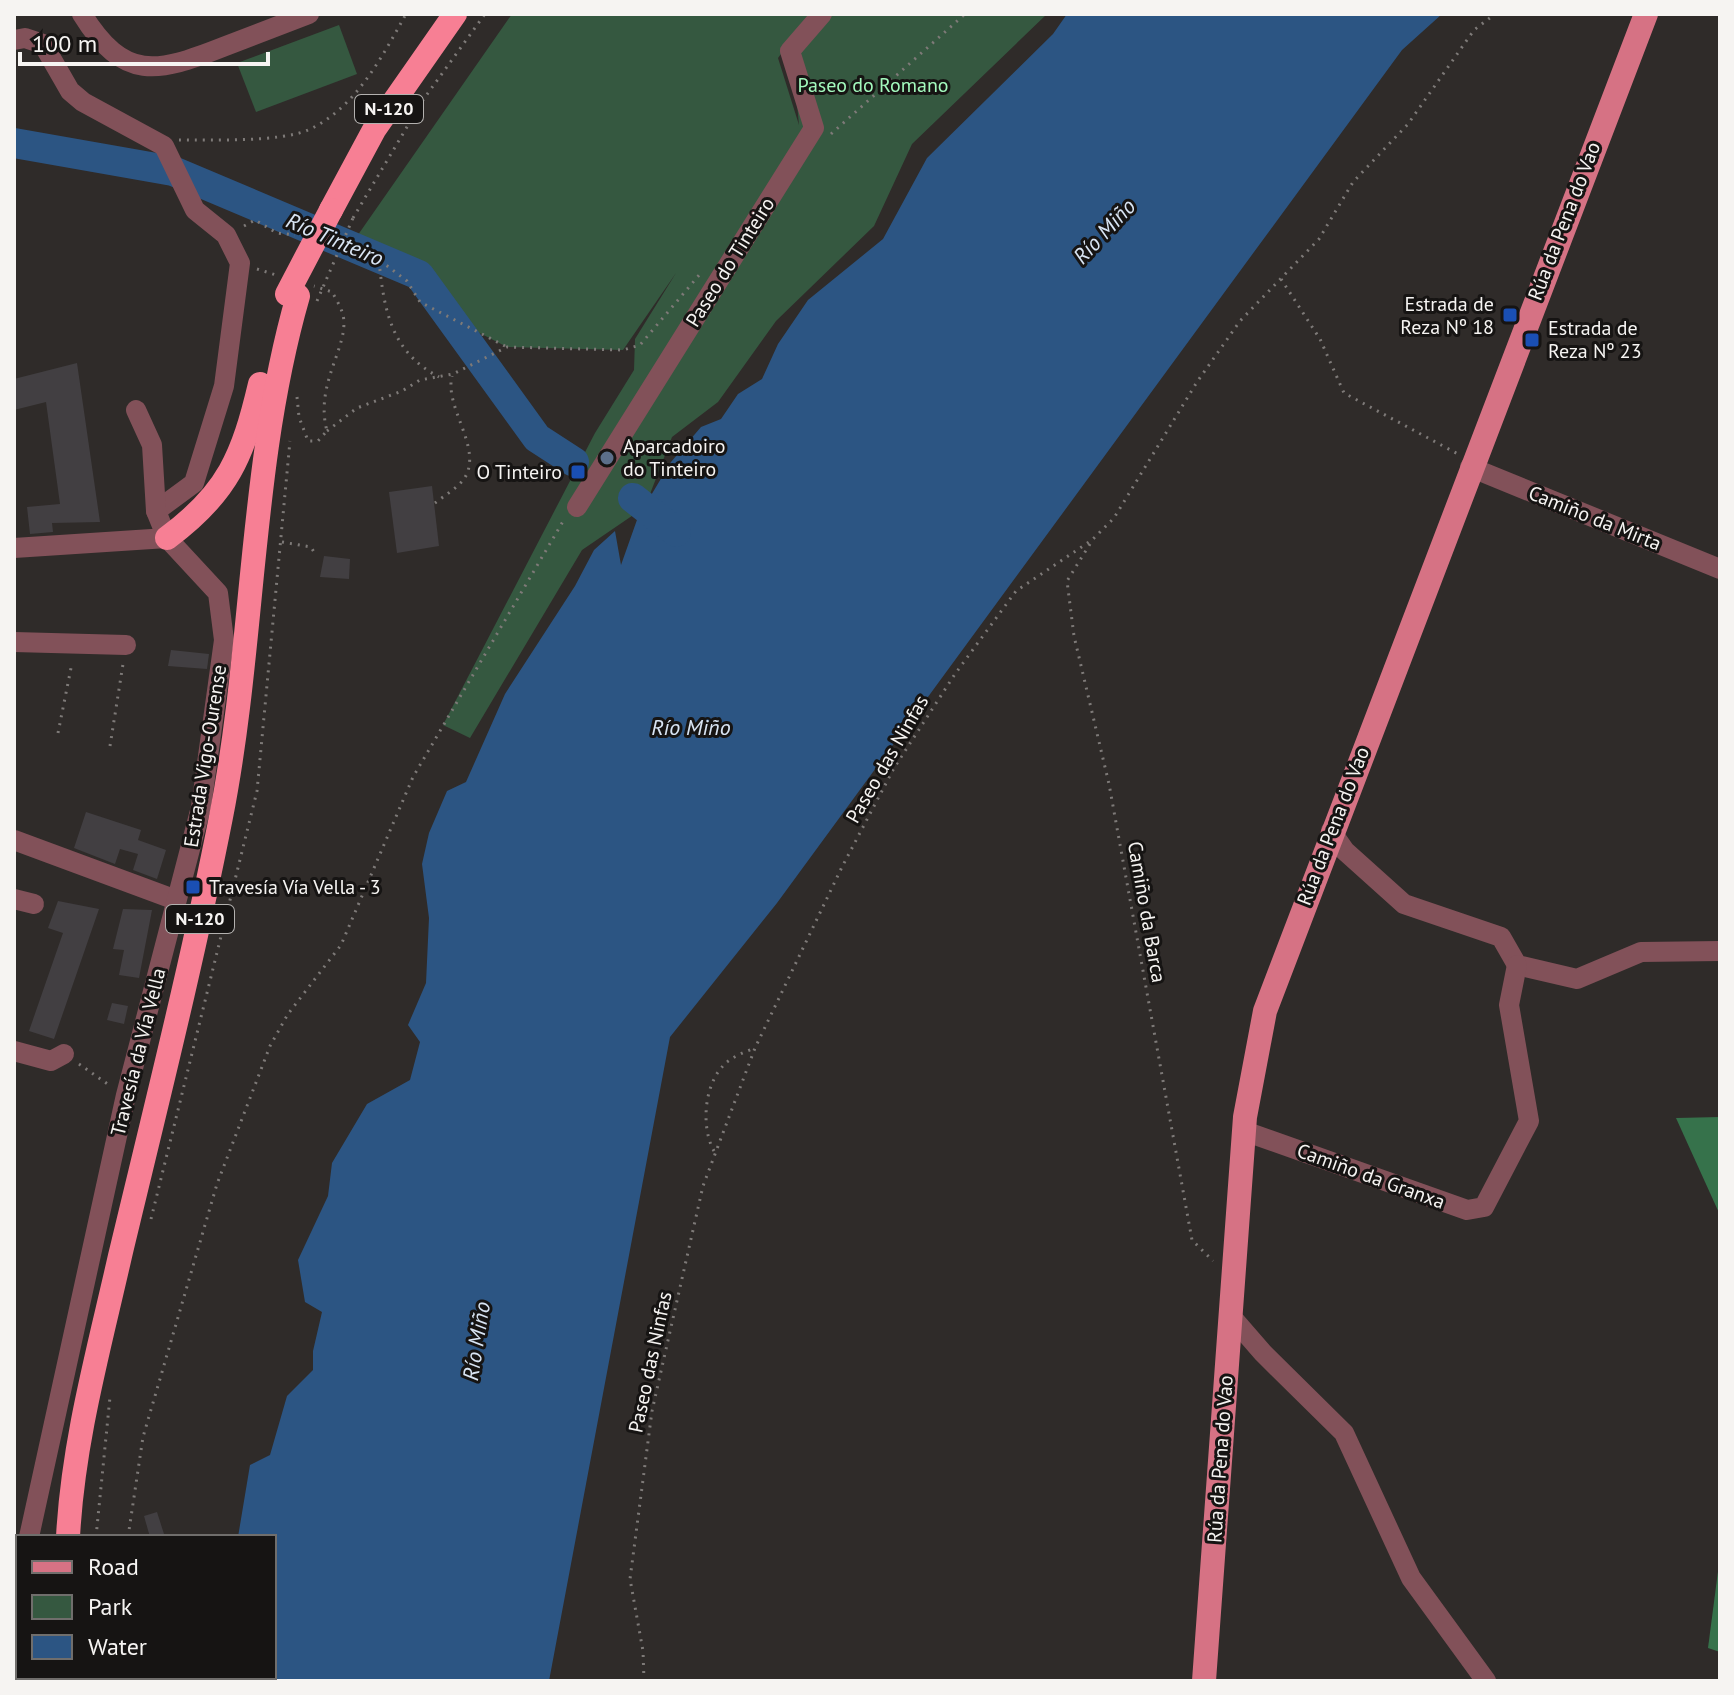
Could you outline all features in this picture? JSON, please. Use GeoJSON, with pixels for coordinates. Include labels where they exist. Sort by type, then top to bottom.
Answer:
{"type":"FeatureCollection","features":[{"type":"Feature","properties":{"kind":"highway","name":"Estrada Vigo-Ourense"},"geometry":{"type":"LineString","coordinates":[[68,1535],[81,1424],[183,994],[229,775],[268,423],[297,290],[342,214],[374,130],[455,14]]}},
{"type":"Feature","properties":{"kind":"highway"},"geometry":{"type":"LineString","coordinates":[[167,538],[202,513],[240,456],[297,290]]}},
{"type":"Feature","properties":{"kind":"main road","name":"Rúa da Pena do Vao"},"geometry":{"type":"LineString","coordinates":[[1204,1681],[1244,1131],[1265,1011],[1471,464],[1646,14]]}},
{"type":"Feature","properties":{"kind":"street"},"geometry":{"type":"LineString","coordinates":[[82,14],[113,51],[131,62],[156,69],[182,63],[309,14]]}},
{"type":"Feature","properties":{"kind":"street"},"geometry":{"type":"LineString","coordinates":[[814,128],[790,51],[822,14]]}},
{"type":"Feature","properties":{"kind":"street"},"geometry":{"type":"LineString","coordinates":[[14,40],[25,38],[43,44],[76,97],[164,146],[195,210],[226,235],[240,263],[224,386],[194,483],[156,511]]}},
{"type":"Feature","properties":{"kind":"street","name":"Paseo do Tinteiro"},"geometry":{"type":"LineString","coordinates":[[577,507],[814,128]]}},
{"type":"Feature","properties":{"kind":"street"},"geometry":{"type":"LineString","coordinates":[[14,548],[167,538],[156,511],[152,445],[136,410]]}},
{"type":"Feature","properties":{"kind":"street","name":"Camiño da Mirta"},"geometry":{"type":"LineString","coordinates":[[1471,464],[1720,569]]}},
{"type":"Feature","properties":{"kind":"street","name":"Travesía da Vía Vella"},"geometry":{"type":"LineString","coordinates":[[25,1531],[126,1095],[201,807],[224,640],[218,593],[167,538]]}},
{"type":"Feature","properties":{"kind":"street"},"geometry":{"type":"LineString","coordinates":[[14,642],[126,645]]}},
{"type":"Feature","properties":{"kind":"street"},"geometry":{"type":"LineString","coordinates":[[1331,831],[1345,851],[1404,904],[1501,937],[1517,965],[1577,979],[1641,952],[1720,951]]}},
{"type":"Feature","properties":{"kind":"street"},"geometry":{"type":"LineString","coordinates":[[14,840],[176,900]]}},
{"type":"Feature","properties":{"kind":"street","name":"Camiño da Granxa"},"geometry":{"type":"LineString","coordinates":[[1244,1131],[1467,1210],[1484,1207],[1529,1121],[1509,1005],[1517,965]]}},
{"type":"Feature","properties":{"kind":"street"},"geometry":{"type":"LineString","coordinates":[[14,1051],[51,1061],[64,1054]]}},
{"type":"Feature","properties":{"kind":"street"},"geometry":{"type":"LineString","coordinates":[[1230,1315],[1263,1353],[1344,1433],[1411,1578],[1486,1681]]}},
{"type":"Feature","properties":{"kind":"path"},"geometry":{"type":"LineString","coordinates":[[164,146],[172,140],[260,137],[306,131],[340,111],[381,58],[406,14]]}},
{"type":"Feature","properties":{"kind":"path"},"geometry":{"type":"LineString","coordinates":[[297,290],[342,214],[485,14]]}},
{"type":"Feature","properties":{"kind":"path"},"geometry":{"type":"LineString","coordinates":[[814,128],[825,139],[965,14]]}},
{"type":"Feature","properties":{"kind":"path","name":"Paseo das Ninfas"},"geometry":{"type":"LineString","coordinates":[[644,1681],[643,1651],[630,1579],[652,1411],[714,1151],[755,1048],[894,768],[955,674],[1016,591],[1092,540],[1114,518],[1197,382],[1240,321],[1319,239],[1353,182],[1408,124],[1474,30],[1495,14]]}},
{"type":"Feature","properties":{"kind":"path"},"geometry":{"type":"LineString","coordinates":[[226,235],[255,220],[277,233],[307,237]]}},
{"type":"Feature","properties":{"kind":"path"},"geometry":{"type":"LineString","coordinates":[[337,240],[352,242],[407,281],[420,302],[507,347],[623,350],[640,345],[697,276],[733,257]]}},
{"type":"Feature","properties":{"kind":"path"},"geometry":{"type":"LineString","coordinates":[[379,261],[389,324],[410,357],[439,377]]}},
{"type":"Feature","properties":{"kind":"path"},"geometry":{"type":"LineString","coordinates":[[240,263],[297,290],[332,292],[343,315],[343,326],[325,383],[323,408],[327,431]]}},
{"type":"Feature","properties":{"kind":"path"},"geometry":{"type":"LineString","coordinates":[[1281,279],[1320,339],[1344,393],[1471,464]]}},
{"type":"Feature","properties":{"kind":"path"},"geometry":{"type":"LineString","coordinates":[[296,385],[299,417],[308,441],[318,441],[357,408],[402,391],[420,380],[453,374],[507,347]]}},
{"type":"Feature","properties":{"kind":"path"},"geometry":{"type":"LineString","coordinates":[[435,503],[463,481],[468,467],[466,442],[451,396],[453,374]]}},
{"type":"Feature","properties":{"kind":"path"},"geometry":{"type":"LineString","coordinates":[[128,1535],[143,1437],[234,1137],[244,1119],[278,1029],[352,926],[413,777],[561,522],[577,507]]}},
{"type":"Feature","properties":{"kind":"path","name":"Camiño da Barca"},"geometry":{"type":"LineString","coordinates":[[1092,540],[1067,581],[1074,636],[1109,784],[1192,1240],[1233,1281]]}},
{"type":"Feature","properties":{"kind":"path"},"geometry":{"type":"LineString","coordinates":[[280,542],[311,547],[314,552]]}},
{"type":"Feature","properties":{"kind":"path"},"geometry":{"type":"LineString","coordinates":[[58,733],[76,643]]}},
{"type":"Feature","properties":{"kind":"path"},"geometry":{"type":"LineString","coordinates":[[110,746],[126,645]]}},
{"type":"Feature","properties":{"kind":"path"},"geometry":{"type":"LineString","coordinates":[[714,1151],[709,1142],[706,1110],[712,1083],[722,1066],[755,1048]]}},
{"type":"Feature","properties":{"kind":"path"},"geometry":{"type":"LineString","coordinates":[[64,1054],[126,1095]]}},
{"type":"Feature","properties":{"kind":"green space","name":"Paseo do Romano"},"geometry":{"type":"Polygon","coordinates":[[[512,14],[810,14],[778,58],[799,125],[796,93],[802,40],[827,14],[1047,14],[912,144],[874,226],[776,321],[718,402],[672,437],[645,507],[582,550],[470,738],[443,725],[595,433],[634,370],[635,339],[676,273],[623,350],[507,347],[458,322],[423,265],[353,242],[512,14]]]}},
{"type":"Feature","properties":{"kind":"green space"},"geometry":{"type":"Polygon","coordinates":[[[339,25],[357,74],[256,112],[237,63],[339,25]]]}},
{"type":"Feature","properties":{"kind":"green space"},"geometry":{"type":"Polygon","coordinates":[[[1720,1117],[1720,1215],[1676,1118],[1720,1117]]]}},
{"type":"Feature","properties":{"kind":"green space"},"geometry":{"type":"Polygon","coordinates":[[[1720,1556],[1720,1652],[1708,1648],[1720,1556]]]}},
{"type":"Feature","properties":{"kind":"water","name":"Río Miño"},"geometry":{"type":"Polygon","coordinates":[[[1067,14],[1442,14],[1402,50],[777,903],[670,1037],[549,1681],[220,1681],[276,1679],[276,1535],[238,1535],[250,1465],[270,1455],[287,1396],[313,1370],[313,1351],[322,1312],[305,1302],[298,1260],[328,1196],[332,1163],[367,1104],[410,1080],[420,1042],[408,1025],[426,983],[429,918],[422,864],[429,833],[447,791],[466,782],[505,694],[575,586],[594,550],[615,531],[621,565],[638,517],[671,462],[701,427],[721,419],[738,394],[762,379],[778,344],[808,300],[883,239],[927,158],[1053,34],[1067,14]]]}},
{"type":"Feature","properties":{"kind":"building"},"geometry":{"type":"Polygon","coordinates":[[[77,363],[100,522],[52,523],[53,532],[30,534],[27,507],[60,504],[46,402],[14,410],[14,379],[77,363]]]}},
{"type":"Feature","properties":{"kind":"building"},"geometry":{"type":"Polygon","coordinates":[[[432,486],[439,546],[397,553],[389,492],[432,486]]]}},
{"type":"Feature","properties":{"kind":"building"},"geometry":{"type":"Polygon","coordinates":[[[324,556],[350,559],[349,579],[320,577],[324,556]]]}},
{"type":"Feature","properties":{"kind":"building"},"geometry":{"type":"Polygon","coordinates":[[[171,650],[209,654],[207,669],[168,666],[171,650]]]}},
{"type":"Feature","properties":{"kind":"building"},"geometry":{"type":"Polygon","coordinates":[[[86,812],[141,830],[138,840],[166,850],[157,879],[133,870],[138,854],[120,849],[115,864],[74,848],[86,812]]]}},
{"type":"Feature","properties":{"kind":"building"},"geometry":{"type":"Polygon","coordinates":[[[58,901],[99,909],[54,1039],[29,1031],[63,933],[48,928],[58,901]]]}},
{"type":"Feature","properties":{"kind":"building"},"geometry":{"type":"Polygon","coordinates":[[[123,909],[152,910],[139,978],[119,975],[124,950],[113,949],[123,909]]]}},
{"type":"Feature","properties":{"kind":"building"},"geometry":{"type":"Polygon","coordinates":[[[112,1003],[128,1006],[124,1024],[107,1020],[112,1003]]]}},
{"type":"Feature","properties":{"kind":"building"},"geometry":{"type":"Polygon","coordinates":[[[157,1512],[164,1534],[149,1535],[144,1516],[157,1512]]]}},
{"type":"Feature","properties":{"kind":"waterway","name":"Río Tinteiro"},"geometry":{"type":"LineString","coordinates":[[14,143],[173,171],[419,275],[537,438],[574,462]]}},
{"type":"Feature","properties":{"kind":"waterway","name":"Río Tinteiro"},"geometry":{"type":"LineString","coordinates":[[633,498],[676,532]]}},
{"type":"Feature","properties":{"kind":"place","name":"Estrada de Reza Nº 18"},"geometry":{"type":"Point","coordinates":[1510,315]}},
{"type":"Feature","properties":{"kind":"place","name":"Estrada de Reza Nº 23"},"geometry":{"type":"Point","coordinates":[1532,340]}},
{"type":"Feature","properties":{"kind":"place","name":"Aparcadoiro do Tinteiro"},"geometry":{"type":"Point","coordinates":[607,458]}},
{"type":"Feature","properties":{"kind":"place","name":"O Tinteiro"},"geometry":{"type":"Point","coordinates":[578,472]}},
{"type":"Feature","properties":{"kind":"place","name":"Travesía Vía Vella - 3"},"geometry":{"type":"Point","coordinates":[193,887]}}]}
